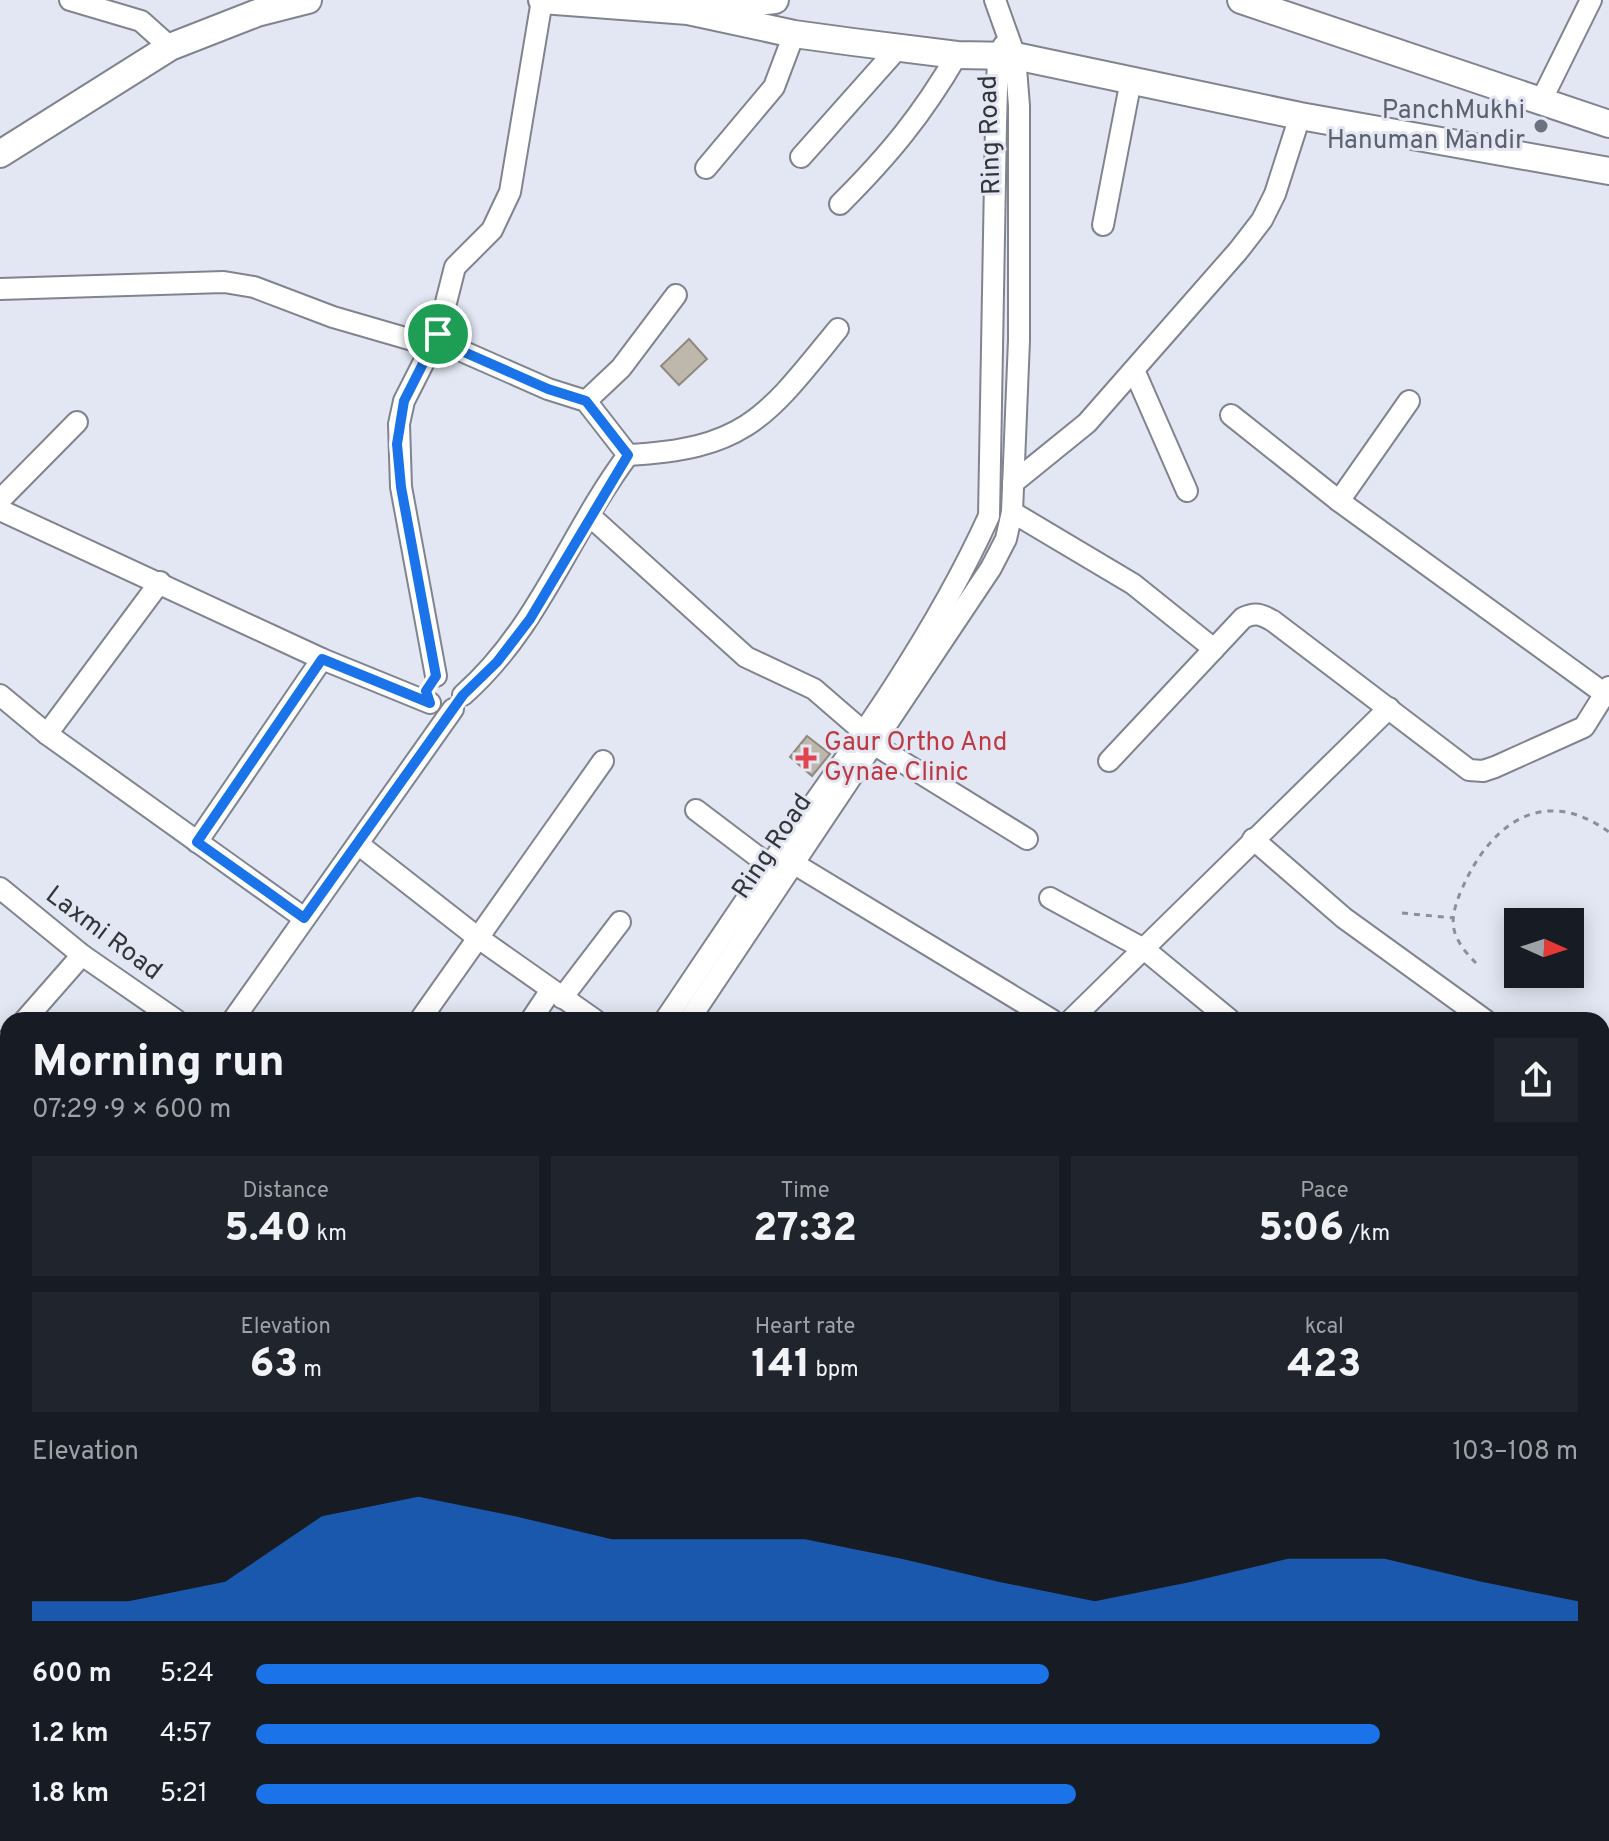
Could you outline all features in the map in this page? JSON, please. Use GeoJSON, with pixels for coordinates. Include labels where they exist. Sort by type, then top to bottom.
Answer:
{"type":"FeatureCollection","features":[{"type":"Feature","properties":{"kind":"main road"},"geometry":{"type":"LineString","coordinates":[[0,154],[170,47],[257,13],[308,0]]}},
{"type":"Feature","properties":{"kind":"main road"},"geometry":{"type":"LineString","coordinates":[[688,11],[775,0]]}},
{"type":"Feature","properties":{"kind":"main road"},"geometry":{"type":"LineString","coordinates":[[1241,0],[1609,124]]}},
{"type":"Feature","properties":{"kind":"main road"},"geometry":{"type":"LineString","coordinates":[[554,1],[688,11],[794,34],[957,55],[1006,50],[1300,116],[1609,171]]}},
{"type":"Feature","properties":{"kind":"street"},"geometry":{"type":"LineString","coordinates":[[70,0],[141,21],[170,47]]}},
{"type":"Feature","properties":{"kind":"street"},"geometry":{"type":"LineString","coordinates":[[995,0],[1006,50]]}},
{"type":"Feature","properties":{"kind":"street"},"geometry":{"type":"LineString","coordinates":[[1540,103],[1591,0]]}},
{"type":"Feature","properties":{"kind":"street"},"geometry":{"type":"LineString","coordinates":[[430,703],[426,691],[436,676],[401,487],[397,444],[404,401],[435,340],[455,267],[492,230],[510,192],[554,1]]}},
{"type":"Feature","properties":{"kind":"street"},"geometry":{"type":"LineString","coordinates":[[706,168],[774,87],[794,34]]}},
{"type":"Feature","properties":{"kind":"street"},"geometry":{"type":"LineString","coordinates":[[801,157],[898,48]]}},
{"type":"Feature","properties":{"kind":"street","name":"Ring Road"},"geometry":{"type":"LineString","coordinates":[[670,1012],[770,866],[870,739],[991,568],[1006,539],[1012,512],[1020,213],[1019,106],[1006,50]]}},
{"type":"Feature","properties":{"kind":"street","name":"Ring Road"},"geometry":{"type":"LineString","coordinates":[[694,1012],[870,739],[989,516],[1006,50]]}},
{"type":"Feature","properties":{"kind":"street"},"geometry":{"type":"LineString","coordinates":[[840,204],[886,157],[925,109],[957,55]]}},
{"type":"Feature","properties":{"kind":"street"},"geometry":{"type":"LineString","coordinates":[[1103,225],[1131,80]]}},
{"type":"Feature","properties":{"kind":"street"},"geometry":{"type":"LineString","coordinates":[[1013,483],[1087,423],[1262,220],[1275,194],[1300,116]]}},
{"type":"Feature","properties":{"kind":"street"},"geometry":{"type":"LineString","coordinates":[[0,289],[224,282],[254,287],[333,317],[435,340],[548,389],[586,401],[628,455]]}},
{"type":"Feature","properties":{"kind":"street"},"geometry":{"type":"LineString","coordinates":[[586,401],[621,368],[676,295]]}},
{"type":"Feature","properties":{"kind":"street"},"geometry":{"type":"LineString","coordinates":[[628,455],[694,449],[724,440],[775,404],[838,329]]}},
{"type":"Feature","properties":{"kind":"street"},"geometry":{"type":"LineString","coordinates":[[1134,370],[1187,491]]}},
{"type":"Feature","properties":{"kind":"street"},"geometry":{"type":"LineString","coordinates":[[1339,501],[1409,401]]}},
{"type":"Feature","properties":{"kind":"street"},"geometry":{"type":"LineString","coordinates":[[1109,761],[1243,618],[1261,614],[1469,770],[1483,771],[1584,727],[1607,690],[1339,501],[1231,415]]}},
{"type":"Feature","properties":{"kind":"street"},"geometry":{"type":"LineString","coordinates":[[0,500],[77,422]]}},
{"type":"Feature","properties":{"kind":"street"},"geometry":{"type":"LineString","coordinates":[[239,1012],[458,702],[512,645],[550,588],[628,455]]}},
{"type":"Feature","properties":{"kind":"street"},"geometry":{"type":"LineString","coordinates":[[0,510],[322,659],[430,703],[438,710],[458,702]]}},
{"type":"Feature","properties":{"kind":"street"},"geometry":{"type":"LineString","coordinates":[[1012,512],[1133,584],[1214,649]]}},
{"type":"Feature","properties":{"kind":"street"},"geometry":{"type":"LineString","coordinates":[[590,516],[746,657],[814,689],[870,739],[1027,839]]}},
{"type":"Feature","properties":{"kind":"street"},"geometry":{"type":"LineString","coordinates":[[47,734],[160,582]]}},
{"type":"Feature","properties":{"kind":"street"},"geometry":{"type":"LineString","coordinates":[[197,842],[322,659]]}},
{"type":"Feature","properties":{"kind":"street"},"geometry":{"type":"LineString","coordinates":[[436,676],[454,676],[461,684],[458,702]]}},
{"type":"Feature","properties":{"kind":"street"},"geometry":{"type":"LineString","coordinates":[[0,695],[47,734],[304,918]]}},
{"type":"Feature","properties":{"kind":"street"},"geometry":{"type":"LineString","coordinates":[[1079,1012],[1389,708]]}},
{"type":"Feature","properties":{"kind":"street"},"geometry":{"type":"LineString","coordinates":[[425,1012],[603,761]]}},
{"type":"Feature","properties":{"kind":"street"},"geometry":{"type":"LineString","coordinates":[[696,810],[770,866]]}},
{"type":"Feature","properties":{"kind":"street"},"geometry":{"type":"LineString","coordinates":[[1253,839],[1344,918],[1474,1012]]}},
{"type":"Feature","properties":{"kind":"street"},"geometry":{"type":"LineString","coordinates":[[358,844],[477,937],[583,1012]]}},
{"type":"Feature","properties":{"kind":"street"},"geometry":{"type":"LineString","coordinates":[[793,863],[1039,1012]]}},
{"type":"Feature","properties":{"kind":"street","name":"Laxmi Road"},"geometry":{"type":"LineString","coordinates":[[0,888],[82,955],[164,1012]]}},
{"type":"Feature","properties":{"kind":"street"},"geometry":{"type":"LineString","coordinates":[[1050,898],[1144,949],[1220,1012]]}},
{"type":"Feature","properties":{"kind":"street"},"geometry":{"type":"LineString","coordinates":[[539,1012],[620,922]]}},
{"type":"Feature","properties":{"kind":"street"},"geometry":{"type":"LineString","coordinates":[[32,1012],[82,955]]}},
{"type":"Feature","properties":{"kind":"path"},"geometry":{"type":"LineString","coordinates":[[1476,963],[1454,931],[1456,902],[1480,853],[1497,832],[1521,818],[1545,811],[1569,813],[1594,821],[1609,832]]}},
{"type":"Feature","properties":{"kind":"path"},"geometry":{"type":"LineString","coordinates":[[1402,913],[1455,918]]}},
{"type":"Feature","properties":{"kind":"building"},"geometry":{"type":"Polygon","coordinates":[[[689,339],[707,359],[679,385],[661,366],[689,339]]]}},
{"type":"Feature","properties":{"kind":"building"},"geometry":{"type":"Polygon","coordinates":[[[807,736],[830,754],[812,776],[790,757],[807,736]]]}},
{"type":"Feature","properties":{"kind":"place","name":"PanchMukhi Hanuman Mandir"},"geometry":{"type":"Point","coordinates":[1541,126]}},
{"type":"Feature","properties":{"kind":"place","name":"Gaur Ortho And Gynae Clinic"},"geometry":{"type":"Point","coordinates":[806,758]}},
{"type":"Feature","properties":{"kind":"route"},"geometry":{"type":"LineString","coordinates":[[438,334],[464,352],[548,389],[586,401],[628,455],[612,477],[550,588],[512,645],[463,695],[304,918],[197,842],[322,659],[430,703],[426,691],[436,676],[401,487],[397,444],[404,401],[438,334]]}}]}
